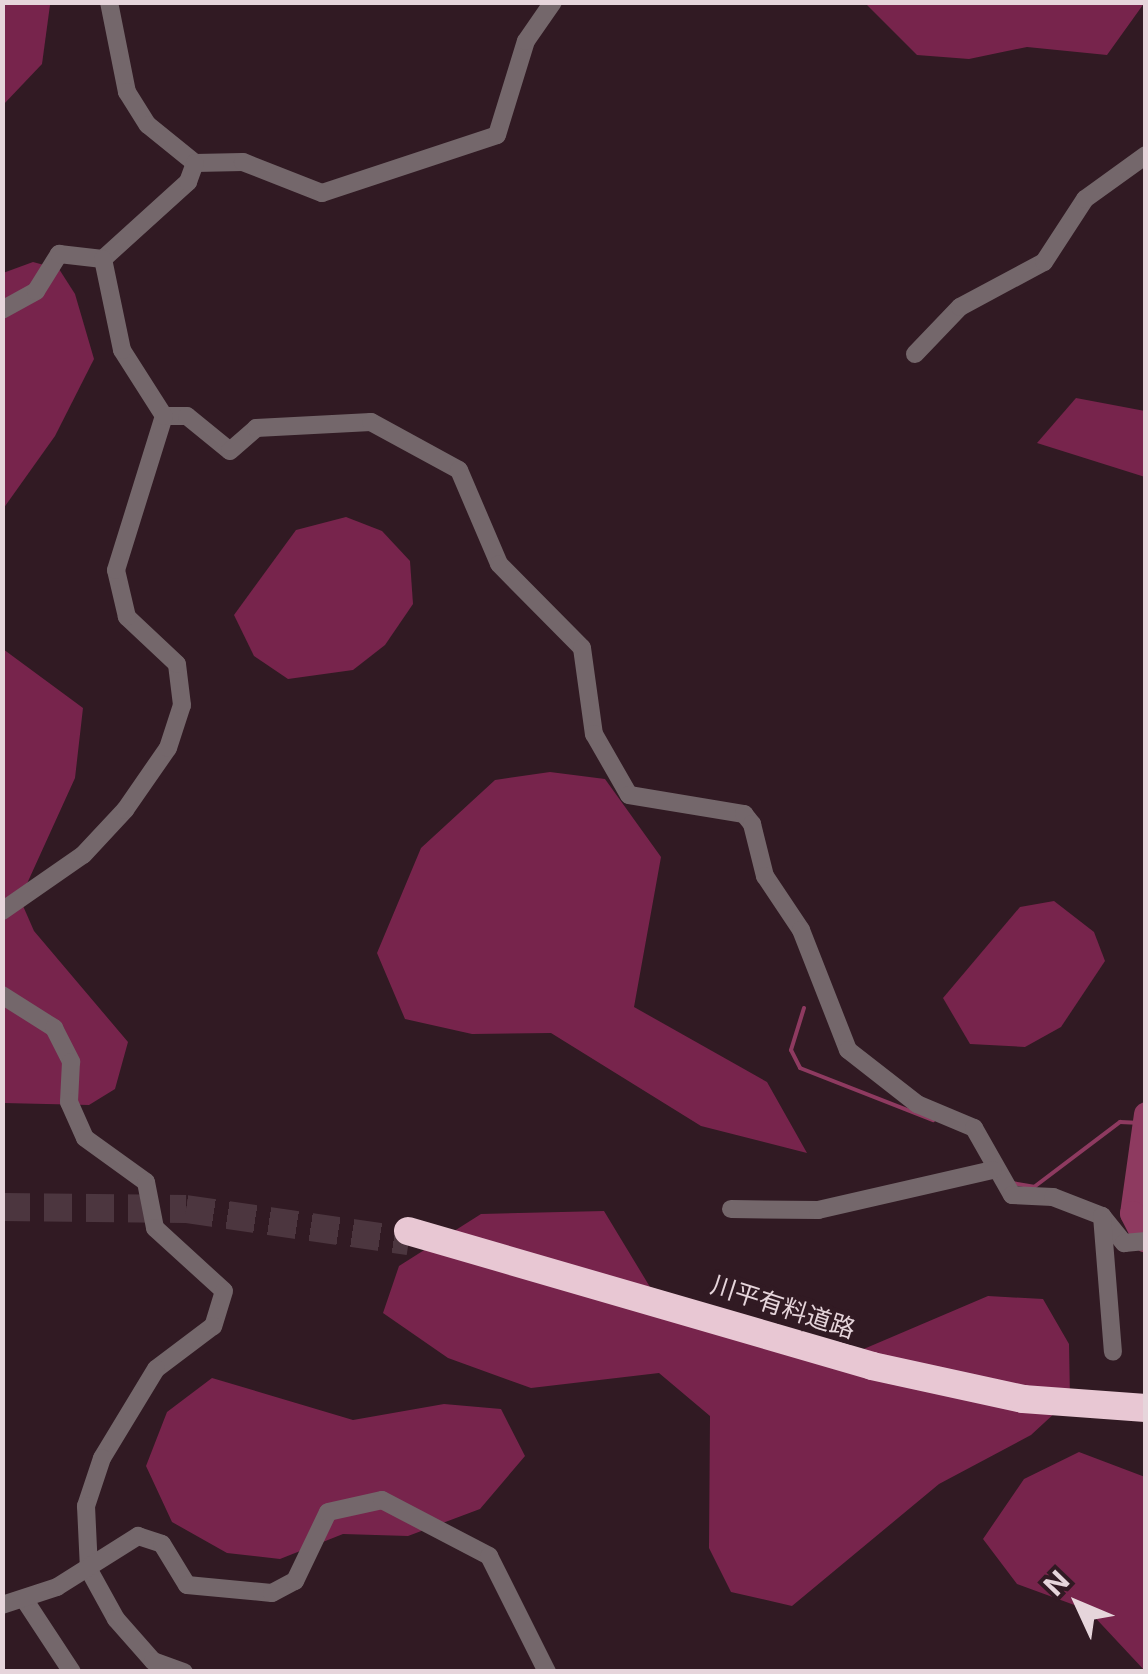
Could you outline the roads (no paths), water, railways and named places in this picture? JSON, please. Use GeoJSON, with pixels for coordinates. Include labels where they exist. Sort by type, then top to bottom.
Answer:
{"type":"FeatureCollection","features":[{"type":"Feature","properties":{"kind":"highway","name":"川平有料道路"},"geometry":{"type":"LineString","coordinates":[[409,1236],[872,1366],[1050,1408],[1146,1418]]}},
{"type":"Feature","properties":{"kind":"highway","name":"川平有料道路"},"geometry":{"type":"LineString","coordinates":[[1050,1408],[1146,1408]]}},
{"type":"Feature","properties":{"kind":"street"},"geometry":{"type":"LineString","coordinates":[[109,2],[127,92],[148,124],[195,163],[243,162],[322,193],[484,144],[504,126],[526,42],[554,2]]}},
{"type":"Feature","properties":{"kind":"street"},"geometry":{"type":"LineString","coordinates":[[914,354],[960,307],[1044,262],[1086,199],[1146,156]]}},
{"type":"Feature","properties":{"kind":"street"},"geometry":{"type":"LineString","coordinates":[[2,310],[36,290],[59,254],[103,259],[188,182],[195,163]]}},
{"type":"Feature","properties":{"kind":"street"},"geometry":{"type":"LineString","coordinates":[[2,910],[83,856],[125,810],[168,748],[182,705],[177,664],[126,616],[116,570],[164,416],[122,350],[103,259]]}},
{"type":"Feature","properties":{"kind":"street"},"geometry":{"type":"LineString","coordinates":[[164,416],[187,416],[230,451],[256,428],[371,422],[460,470],[500,564],[582,648],[594,734],[629,795],[744,814],[848,1050],[917,1104],[974,1128],[992,1170],[1012,1195],[1102,1216],[1140,1243]]}},
{"type":"Feature","properties":{"kind":"street"},"geometry":{"type":"LineString","coordinates":[[2,996],[54,1028],[71,1062],[70,1102],[86,1138],[146,1182],[155,1228],[219,1277],[224,1291],[213,1326],[156,1369],[102,1458],[86,1506],[89,1570],[153,1661],[184,1672]]}},
{"type":"Feature","properties":{"kind":"street"},"geometry":{"type":"LineString","coordinates":[[730,1208],[818,1210],[992,1170]]}},
{"type":"Feature","properties":{"kind":"street"},"geometry":{"type":"LineString","coordinates":[[1102,1216],[1113,1352]]}},
{"type":"Feature","properties":{"kind":"street"},"geometry":{"type":"LineString","coordinates":[[2,1605],[89,1570],[138,1536],[162,1544],[188,1585],[272,1593],[295,1581],[328,1512],[382,1500],[489,1556],[547,1672]]}},
{"type":"Feature","properties":{"kind":"street"},"geometry":{"type":"LineString","coordinates":[[24,1598],[72,1672]]}},
{"type":"Feature","properties":{"kind":"waterway"},"geometry":{"type":"LineString","coordinates":[[804,1008],[791,1050],[800,1068],[933,1120]]}},
{"type":"Feature","properties":{"kind":"waterway"},"geometry":{"type":"LineString","coordinates":[[1146,1114],[1132,1213],[1146,1240]]}},
{"type":"Feature","properties":{"kind":"waterway"},"geometry":{"type":"LineString","coordinates":[[1012,1183],[1034,1187],[1120,1122],[1141,1123]]}},
{"type":"Feature","properties":{"kind":"tunnel"},"geometry":{"type":"LineString","coordinates":[[2,1207],[186,1209],[409,1241]]}}]}
